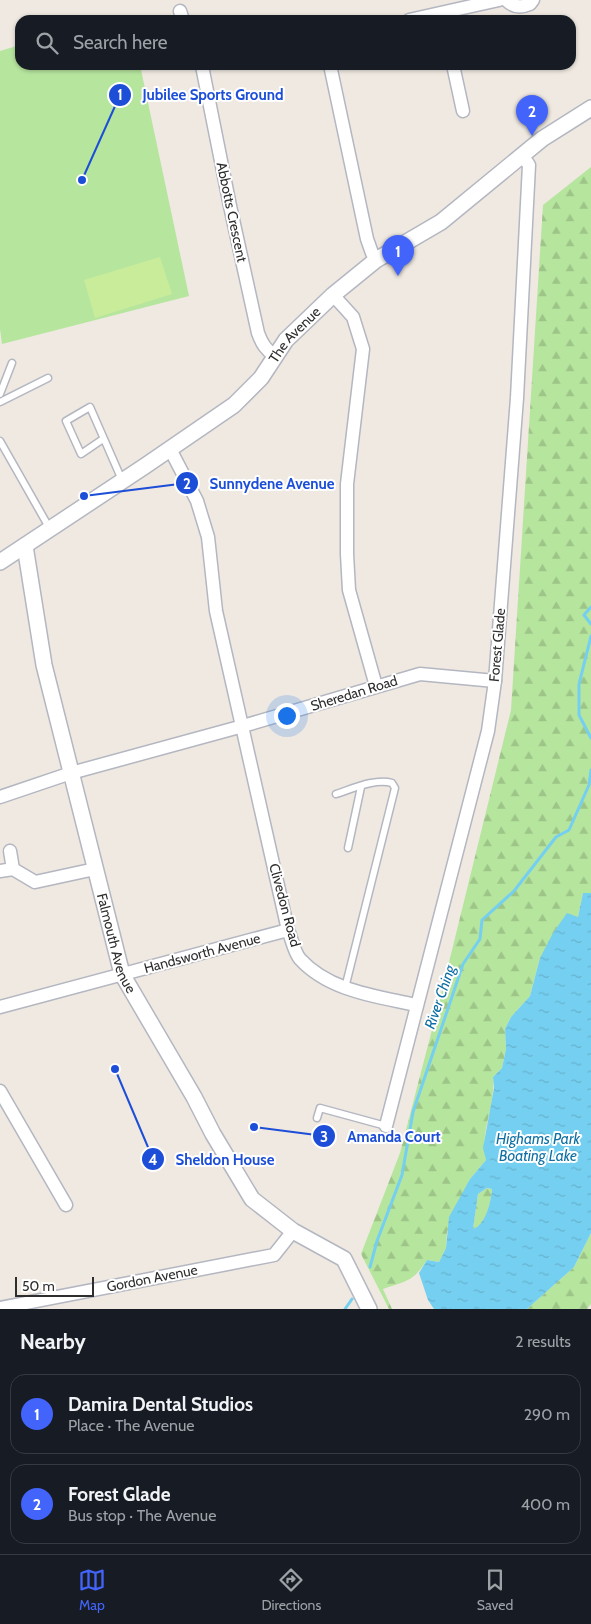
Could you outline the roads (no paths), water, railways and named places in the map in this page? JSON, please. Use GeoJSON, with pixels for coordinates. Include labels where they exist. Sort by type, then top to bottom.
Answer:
{"type":"FeatureCollection","features":[{"type":"Feature","properties":{"kind":"street"},"geometry":{"type":"LineString","coordinates":[[449,15],[499,0]]}},
{"type":"Feature","properties":{"kind":"street"},"geometry":{"type":"LineString","coordinates":[[506,0],[511,5],[518,6],[530,4],[533,0]]}},
{"type":"Feature","properties":{"kind":"street","name":"Abbotts Crescent"},"geometry":{"type":"LineString","coordinates":[[205,70],[230,206],[258,333],[266,349],[275,356]]}},
{"type":"Feature","properties":{"kind":"street"},"geometry":{"type":"LineString","coordinates":[[331,70],[367,240],[376,260]]}},
{"type":"Feature","properties":{"kind":"street"},"geometry":{"type":"LineString","coordinates":[[454,70],[463,111]]}},
{"type":"Feature","properties":{"kind":"street","name":"The Avenue"},"geometry":{"type":"LineString","coordinates":[[0,562],[234,405],[257,382],[286,340],[333,295],[376,260],[441,222],[542,139],[591,108]]}},
{"type":"Feature","properties":{"kind":"street","name":"Forest Glade"},"geometry":{"type":"LineString","coordinates":[[386,1126],[488,730],[495,681],[519,369],[529,165],[522,155]]}},
{"type":"Feature","properties":{"kind":"street"},"geometry":{"type":"LineString","coordinates":[[333,295],[353,318],[363,349],[347,484],[347,554],[349,590],[376,686]]}},
{"type":"Feature","properties":{"kind":"street","name":"Clivedon Road"},"geometry":{"type":"LineString","coordinates":[[170,449],[197,501],[208,537],[216,611],[288,930],[299,958],[319,974],[345,988],[416,1005]]}},
{"type":"Feature","properties":{"kind":"street","name":"Falmouth Avenue"},"geometry":{"type":"LineString","coordinates":[[25,546],[44,666],[122,974],[252,1199],[293,1231],[344,1259],[369,1309]]}},
{"type":"Feature","properties":{"kind":"street","name":"Sheredan Road"},"geometry":{"type":"LineString","coordinates":[[0,797],[71,773],[243,726],[420,674],[495,681]]}},
{"type":"Feature","properties":{"kind":"street"},"geometry":{"type":"LineString","coordinates":[[10,851],[13,869]]}},
{"type":"Feature","properties":{"kind":"street"},"geometry":{"type":"LineString","coordinates":[[0,871],[13,869],[35,882],[95,869]]}},
{"type":"Feature","properties":{"kind":"street","name":"Handsworth Avenue"},"geometry":{"type":"LineString","coordinates":[[0,1007],[288,930]]}},
{"type":"Feature","properties":{"kind":"street"},"geometry":{"type":"LineString","coordinates":[[0,1091],[66,1205]]}},
{"type":"Feature","properties":{"kind":"street","name":"Gordon Avenue"},"geometry":{"type":"LineString","coordinates":[[0,1308],[274,1255],[293,1231]]}},
{"type":"Feature","properties":{"kind":"lane"},"geometry":{"type":"LineString","coordinates":[[0,394],[12,363]]}},
{"type":"Feature","properties":{"kind":"lane"},"geometry":{"type":"LineString","coordinates":[[0,402],[48,378]]}},
{"type":"Feature","properties":{"kind":"lane"},"geometry":{"type":"LineString","coordinates":[[104,439],[81,454],[66,421],[90,407],[104,439],[122,481]]}},
{"type":"Feature","properties":{"kind":"lane"},"geometry":{"type":"LineString","coordinates":[[0,441],[50,529]]}},
{"type":"Feature","properties":{"kind":"lane"},"geometry":{"type":"LineString","coordinates":[[336,794],[387,782],[392,783],[395,788],[345,988]]}},
{"type":"Feature","properties":{"kind":"lane"},"geometry":{"type":"LineString","coordinates":[[348,848],[360,787]]}},
{"type":"Feature","properties":{"kind":"lane"},"geometry":{"type":"LineString","coordinates":[[317,1118],[320,1108],[386,1126]]}},
{"type":"Feature","properties":{"kind":"water","name":"Highams Park Boating Lake"},"geometry":{"type":"Polygon","coordinates":[[[583,893],[591,893],[591,1233],[574,1267],[527,1309],[434,1309],[428,1300],[419,1273],[427,1260],[439,1262],[446,1248],[449,1217],[470,1179],[486,1160],[483,1148],[494,1088],[493,1077],[502,1068],[506,1049],[505,1029],[511,1017],[530,996],[540,958],[553,933],[567,913],[578,917],[583,893]],[[487,1188],[478,1194],[473,1229],[478,1227],[484,1218],[489,1206],[492,1189],[487,1188]]]}},
{"type":"Feature","properties":{"kind":"waterway","name":"River Ching"},"geometry":{"type":"LineString","coordinates":[[591,607],[584,615],[591,624]]}},
{"type":"Feature","properties":{"kind":"waterway","name":"River Ching"},"geometry":{"type":"LineString","coordinates":[[591,636],[579,684],[579,715],[591,738]]}},
{"type":"Feature","properties":{"kind":"waterway","name":"River Ching"},"geometry":{"type":"LineString","coordinates":[[370,1267],[377,1241],[402,1175],[413,1112],[463,964],[480,939],[482,920],[514,891],[556,837],[569,830],[589,785],[591,770]]}},
{"type":"Feature","properties":{"kind":"waterway","name":"River Ching"},"geometry":{"type":"LineString","coordinates":[[345,1309],[352,1299]]}},
{"type":"Feature","properties":{"kind":"place","name":"Forest Glade"},"geometry":{"type":"Point","coordinates":[532,136]}},
{"type":"Feature","properties":{"kind":"place","name":"Jubilee Sports Ground"},"geometry":{"type":"Point","coordinates":[82,180]}},
{"type":"Feature","properties":{"kind":"place","name":"Damira Dental Studios"},"geometry":{"type":"Point","coordinates":[398,276]}},
{"type":"Feature","properties":{"kind":"place","name":"Sunnydene Avenue"},"geometry":{"type":"Point","coordinates":[84,496]}},
{"type":"Feature","properties":{"kind":"place","name":"Sheldon House"},"geometry":{"type":"Point","coordinates":[115,1069]}},
{"type":"Feature","properties":{"kind":"place","name":"Amanda Court"},"geometry":{"type":"Point","coordinates":[254,1127]}}]}
